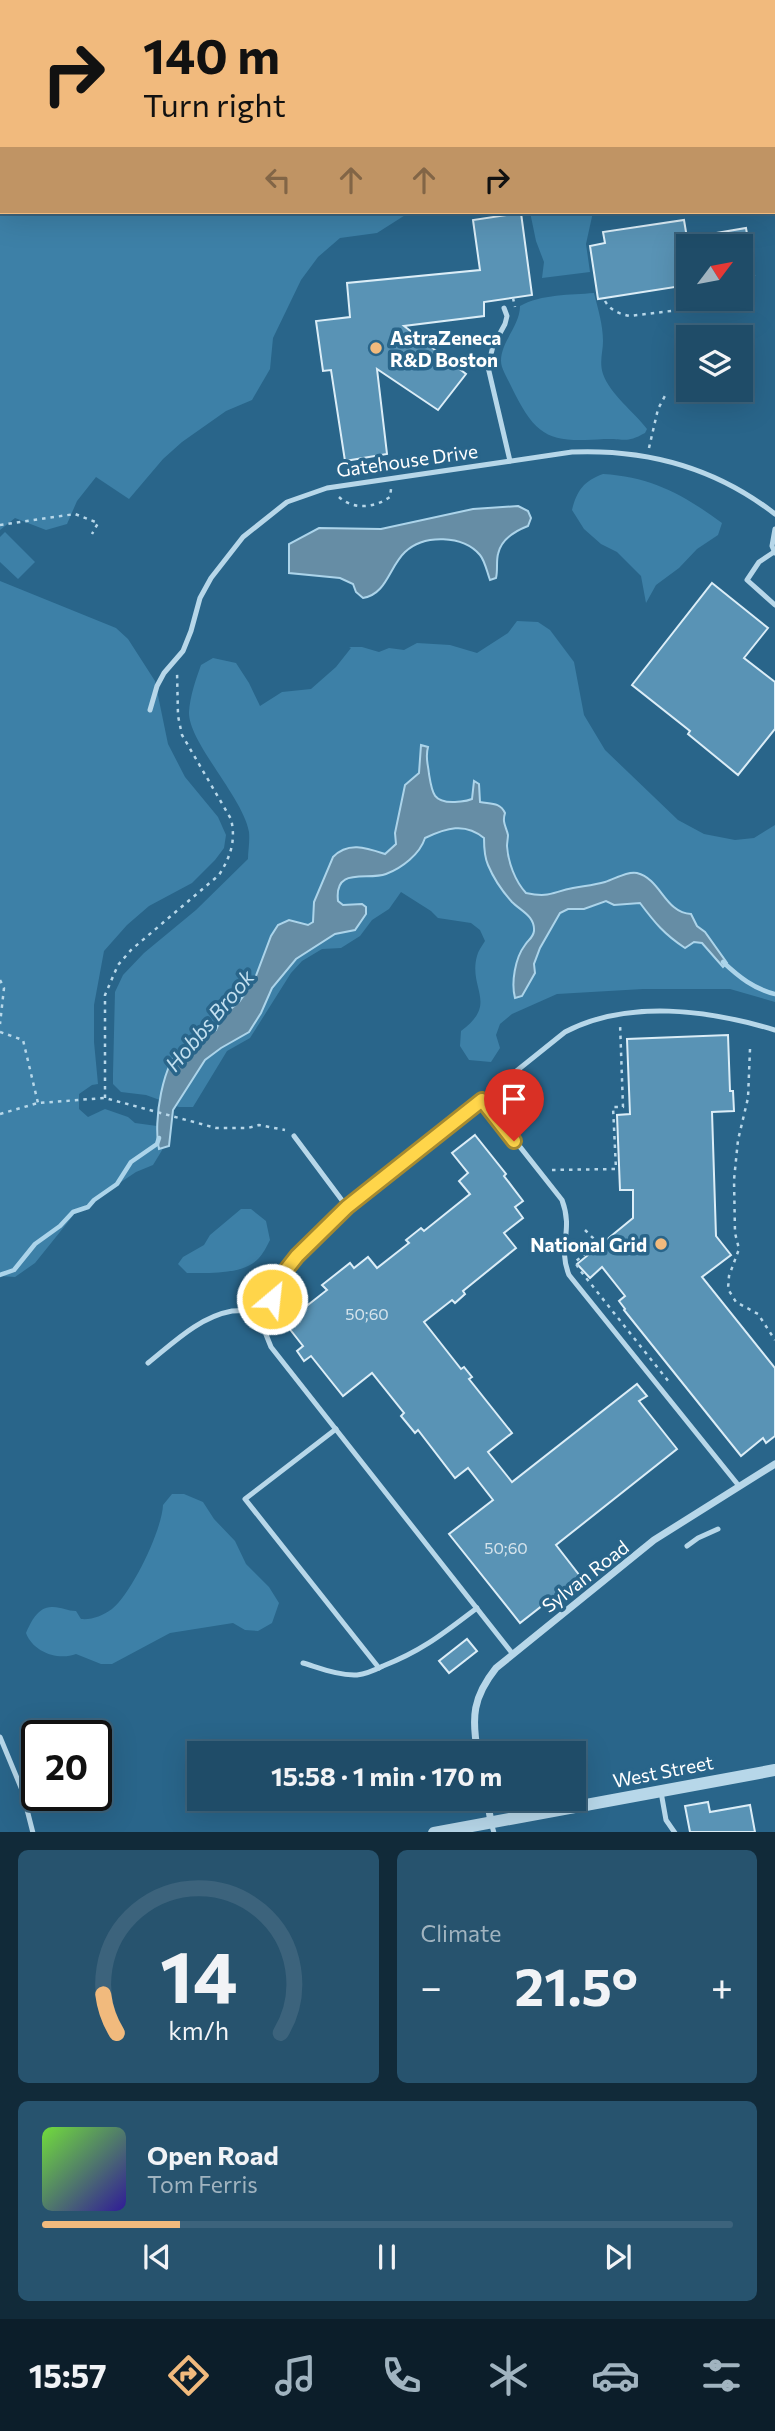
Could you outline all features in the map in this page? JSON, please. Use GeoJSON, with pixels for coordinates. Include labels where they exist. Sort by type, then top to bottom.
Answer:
{"type":"FeatureCollection","features":[{"type":"Feature","properties":{"kind":"street","name":"Sylvan Road"},"geometry":{"type":"LineString","coordinates":[[476,1741],[473,1720],[476,1702],[484,1683],[512,1653],[654,1540],[775,1464]]}},
{"type":"Feature","properties":{"kind":"street","name":"West Street"},"geometry":{"type":"LineString","coordinates":[[434,1832],[492,1827],[775,1769]]}},
{"type":"Feature","properties":{"kind":"lane"},"geometry":{"type":"LineString","coordinates":[[504,308],[507,316],[505,324],[493,346],[488,367],[510,461]]}},
{"type":"Feature","properties":{"kind":"lane","name":"Gatehouse Drive"},"geometry":{"type":"LineString","coordinates":[[150,710],[164,673],[183,651],[200,598],[211,578],[243,537],[287,502],[327,488],[572,452],[597,451],[666,460],[695,469],[736,487],[775,514]]}},
{"type":"Feature","properties":{"kind":"lane"},"geometry":{"type":"LineString","coordinates":[[775,529],[774,553],[759,562],[747,580],[775,604]]}},
{"type":"Feature","properties":{"kind":"lane"},"geometry":{"type":"LineString","coordinates":[[512,1653],[271,1347],[265,1332],[264,1316],[286,1270],[347,1207],[565,1032],[586,1021],[608,1015],[649,1012],[706,1015],[775,1030]]}},
{"type":"Feature","properties":{"kind":"lane"},"geometry":{"type":"LineString","coordinates":[[482,1100],[562,1200],[567,1215],[568,1232],[563,1249],[564,1262],[569,1275],[739,1486]]}},
{"type":"Feature","properties":{"kind":"lane"},"geometry":{"type":"LineString","coordinates":[[294,1136],[347,1207]]}},
{"type":"Feature","properties":{"kind":"lane"},"geometry":{"type":"LineString","coordinates":[[148,1363],[198,1324],[212,1317],[233,1311],[266,1312]]}},
{"type":"Feature","properties":{"kind":"lane"},"geometry":{"type":"LineString","coordinates":[[336,1429],[245,1499],[379,1668]]}},
{"type":"Feature","properties":{"kind":"lane"},"geometry":{"type":"LineString","coordinates":[[687,1546],[718,1529]]}},
{"type":"Feature","properties":{"kind":"lane"},"geometry":{"type":"LineString","coordinates":[[303,1663],[346,1675],[359,1675],[430,1645],[477,1608]]}},
{"type":"Feature","properties":{"kind":"lane"},"geometry":{"type":"LineString","coordinates":[[0,1737],[22,1790],[32,1832]]}},
{"type":"Feature","properties":{"kind":"lane"},"geometry":{"type":"LineString","coordinates":[[661,1791],[666,1820],[675,1832]]}},
{"type":"Feature","properties":{"kind":"path"},"geometry":{"type":"LineString","coordinates":[[513,298],[515,313]]}},
{"type":"Feature","properties":{"kind":"path"},"geometry":{"type":"LineString","coordinates":[[605,301],[607,306],[619,314],[630,316],[676,310]]}},
{"type":"Feature","properties":{"kind":"path"},"geometry":{"type":"LineString","coordinates":[[649,448],[658,409],[667,392]]}},
{"type":"Feature","properties":{"kind":"path"},"geometry":{"type":"LineString","coordinates":[[339,497],[346,504],[370,505],[390,497],[391,489]]}},
{"type":"Feature","properties":{"kind":"path"},"geometry":{"type":"LineString","coordinates":[[0,525],[75,514],[98,523],[92,534]]}},
{"type":"Feature","properties":{"kind":"path"},"geometry":{"type":"LineString","coordinates":[[106,1098],[104,1010],[111,978],[131,950],[219,875],[228,862],[233,846],[231,819],[182,735],[178,716],[178,672],[173,663]]}},
{"type":"Feature","properties":{"kind":"path"},"geometry":{"type":"LineString","coordinates":[[0,980],[4,988],[0,1024]]}},
{"type":"Feature","properties":{"kind":"path"},"geometry":{"type":"LineString","coordinates":[[538,1170],[616,1169],[612,1107],[623,1107],[619,1014]]}},
{"type":"Feature","properties":{"kind":"path"},"geometry":{"type":"LineString","coordinates":[[0,1032],[23,1040],[38,1103]]}},
{"type":"Feature","properties":{"kind":"path"},"geometry":{"type":"LineString","coordinates":[[750,1049],[748,1098],[738,1140],[734,1180],[735,1234],[739,1249],[729,1276],[728,1289],[736,1302],[758,1314],[775,1340]]}},
{"type":"Feature","properties":{"kind":"path"},"geometry":{"type":"LineString","coordinates":[[0,1114],[38,1103],[106,1098],[216,1128],[273,1126],[294,1136]]}},
{"type":"Feature","properties":{"kind":"path"},"geometry":{"type":"LineString","coordinates":[[585,1230],[598,1243],[575,1262],[669,1382]]}},
{"type":"Feature","properties":{"kind":"shaded area"},"geometry":{"type":"Polygon","coordinates":[[[0,214],[407,214],[377,233],[340,238],[318,257],[301,280],[273,338],[270,369],[252,400],[226,411],[182,442],[163,459],[129,499],[96,477],[77,501],[67,524],[46,530],[15,518],[0,530],[0,214]]]}},
{"type":"Feature","properties":{"kind":"shaded area"},"geometry":{"type":"Polygon","coordinates":[[[530,214],[593,214],[586,244],[590,272],[542,278],[544,262],[530,214]]]}},
{"type":"Feature","properties":{"kind":"shaded area"},"geometry":{"type":"Polygon","coordinates":[[[594,293],[602,329],[603,374],[617,396],[647,429],[645,433],[625,440],[570,440],[546,434],[528,417],[502,367],[502,354],[517,320],[520,306],[547,297],[594,293]]]}},
{"type":"Feature","properties":{"kind":"shaded area"},"geometry":{"type":"Polygon","coordinates":[[[603,474],[637,479],[667,489],[722,523],[718,535],[697,549],[679,568],[656,585],[646,603],[641,576],[617,552],[601,544],[584,529],[572,510],[582,487],[603,474]]]}},
{"type":"Feature","properties":{"kind":"shaded area"},"geometry":{"type":"Polygon","coordinates":[[[518,506],[528,511],[531,518],[528,526],[514,533],[502,544],[497,557],[496,578],[490,580],[482,557],[473,548],[443,539],[413,546],[400,558],[383,586],[363,598],[356,592],[353,584],[340,578],[289,573],[289,544],[319,528],[381,529],[473,509],[518,506]]]}},
{"type":"Feature","properties":{"kind":"shaded area"},"geometry":{"type":"Polygon","coordinates":[[[5,532],[35,562],[18,579],[0,562],[0,537],[5,532]]]}},
{"type":"Feature","properties":{"kind":"shaded area"},"geometry":{"type":"Polygon","coordinates":[[[0,581],[116,628],[128,639],[155,681],[168,744],[185,777],[218,817],[226,835],[224,848],[192,883],[149,906],[127,925],[104,951],[94,1005],[98,1084],[79,1094],[79,1109],[88,1117],[105,1109],[128,1117],[135,1123],[157,1126],[156,1135],[160,1149],[164,1147],[153,1165],[136,1172],[76,1212],[35,1263],[15,1277],[0,1276],[0,581]]]}},
{"type":"Feature","properties":{"kind":"shaded area"},"geometry":{"type":"Polygon","coordinates":[[[517,621],[538,622],[550,630],[574,662],[584,715],[605,750],[678,820],[704,834],[735,840],[754,838],[775,825],[775,1002],[730,989],[643,989],[557,994],[512,1014],[500,1024],[496,1035],[500,1048],[491,1062],[469,1060],[460,1046],[461,1031],[478,1012],[480,995],[475,968],[485,941],[480,930],[471,923],[438,918],[401,892],[389,909],[372,920],[360,936],[341,948],[322,949],[302,961],[291,973],[250,1038],[227,1051],[193,1107],[179,1107],[146,1095],[121,1092],[113,1084],[113,1074],[115,992],[123,975],[248,859],[249,832],[245,818],[191,724],[191,700],[201,665],[213,658],[236,663],[260,706],[282,692],[311,689],[336,667],[351,648],[349,647],[362,647],[379,652],[389,648],[404,650],[417,643],[450,645],[477,653],[508,633],[517,621]]]}},
{"type":"Feature","properties":{"kind":"shaded area"},"geometry":{"type":"Polygon","coordinates":[[[421,745],[428,747],[430,781],[438,799],[455,802],[472,799],[474,781],[479,784],[480,802],[495,804],[503,809],[511,865],[526,893],[551,894],[637,873],[652,882],[675,908],[691,914],[697,926],[705,932],[727,963],[723,967],[702,943],[694,942],[685,948],[660,928],[640,903],[614,905],[606,901],[584,909],[568,909],[560,913],[540,948],[534,964],[535,973],[522,996],[515,998],[515,971],[522,950],[532,937],[532,921],[512,902],[495,879],[486,858],[484,838],[463,828],[440,832],[425,838],[415,855],[392,871],[378,876],[353,877],[341,883],[338,901],[343,905],[362,904],[366,907],[366,914],[355,930],[335,934],[296,959],[272,988],[249,1032],[205,1060],[173,1110],[169,1146],[159,1149],[157,1124],[161,1093],[170,1064],[177,1052],[185,1044],[216,1030],[222,1016],[239,1002],[254,981],[271,936],[278,925],[289,920],[308,925],[313,922],[314,902],[333,857],[351,847],[385,854],[396,844],[395,833],[405,785],[419,773],[421,745]]]}},
{"type":"Feature","properties":{"kind":"shaded area"},"geometry":{"type":"Polygon","coordinates":[[[241,1209],[251,1209],[266,1221],[270,1240],[260,1257],[243,1268],[234,1270],[187,1273],[178,1264],[183,1257],[204,1245],[210,1235],[241,1209]]]}},
{"type":"Feature","properties":{"kind":"shaded area"},"geometry":{"type":"Polygon","coordinates":[[[172,1494],[184,1494],[203,1502],[214,1519],[235,1541],[246,1564],[269,1587],[279,1603],[272,1623],[258,1631],[245,1630],[233,1623],[170,1633],[112,1664],[101,1664],[76,1654],[54,1655],[34,1645],[26,1633],[43,1609],[53,1607],[76,1611],[81,1619],[89,1619],[112,1609],[120,1601],[145,1560],[163,1505],[172,1494]]]}},
{"type":"Feature","properties":{"kind":"building","name":"AstraZeneca R&D Boston"},"geometry":{"type":"Polygon","coordinates":[[[521,214],[532,295],[484,302],[484,316],[404,326],[466,374],[438,410],[377,369],[387,454],[345,461],[331,370],[323,371],[316,321],[350,317],[347,283],[480,270],[473,220],[521,214]]]}},
{"type":"Feature","properties":{"kind":"building"},"geometry":{"type":"Polygon","coordinates":[[[684,220],[686,234],[676,234],[676,287],[598,299],[590,246],[605,243],[603,232],[684,220]]]}},
{"type":"Feature","properties":{"kind":"building"},"geometry":{"type":"Polygon","coordinates":[[[746,228],[747,234],[711,234],[746,228]]]}},
{"type":"Feature","properties":{"kind":"building"},"geometry":{"type":"Polygon","coordinates":[[[712,583],[768,628],[744,658],[775,682],[775,729],[738,775],[688,734],[690,731],[632,685],[712,583]]]}},
{"type":"Feature","properties":{"kind":"building","name":"National Grid"},"geometry":{"type":"Polygon","coordinates":[[[728,1035],[730,1091],[733,1091],[734,1111],[712,1112],[716,1236],[731,1255],[702,1277],[775,1368],[775,1436],[766,1443],[763,1438],[741,1456],[624,1310],[619,1301],[625,1296],[602,1267],[590,1278],[577,1264],[633,1218],[633,1190],[620,1190],[617,1115],[630,1114],[627,1039],[728,1035]]]}},
{"type":"Feature","properties":{"kind":"building"},"geometry":{"type":"Polygon","coordinates":[[[475,1135],[506,1174],[504,1176],[523,1201],[515,1207],[523,1218],[504,1233],[516,1248],[463,1291],[465,1294],[455,1303],[452,1300],[424,1322],[461,1369],[464,1367],[472,1377],[469,1379],[512,1433],[488,1452],[512,1482],[637,1384],[647,1396],[639,1401],[677,1449],[556,1545],[580,1576],[520,1623],[449,1534],[493,1500],[468,1468],[455,1478],[418,1430],[415,1433],[401,1416],[404,1413],[372,1373],[343,1396],[311,1356],[304,1361],[297,1351],[303,1346],[285,1323],[327,1290],[322,1285],[350,1263],[354,1268],[368,1257],[377,1268],[409,1243],[406,1240],[421,1228],[424,1231],[470,1194],[459,1181],[468,1173],[452,1153],[475,1135]]]}},
{"type":"Feature","properties":{"kind":"building"},"geometry":{"type":"Polygon","coordinates":[[[467,1639],[477,1651],[449,1673],[439,1661],[467,1639]]]}},
{"type":"Feature","properties":{"kind":"building"},"geometry":{"type":"Polygon","coordinates":[[[708,1802],[710,1812],[750,1805],[755,1832],[690,1832],[685,1806],[708,1802]]]}},
{"type":"Feature","properties":{"kind":"waterway","name":"Hobbs Brook"},"geometry":{"type":"LineString","coordinates":[[723,962],[747,982],[775,994]]}},
{"type":"Feature","properties":{"kind":"waterway","name":"Hobbs Brook"},"geometry":{"type":"LineString","coordinates":[[0,1275],[14,1270],[35,1244],[60,1226],[73,1212],[88,1207],[117,1184],[131,1162],[157,1144],[159,1138]]}},
{"type":"Feature","properties":{"kind":"place","name":"AstraZeneca R&D Boston"},"geometry":{"type":"Point","coordinates":[376,348]}},
{"type":"Feature","properties":{"kind":"place","name":"National Grid"},"geometry":{"type":"Point","coordinates":[661,1244]}},
{"type":"Feature","properties":{"kind":"route"},"geometry":{"type":"LineString","coordinates":[[272,1299],[286,1270],[297,1256],[347,1207],[482,1100],[514,1141]]}}]}
